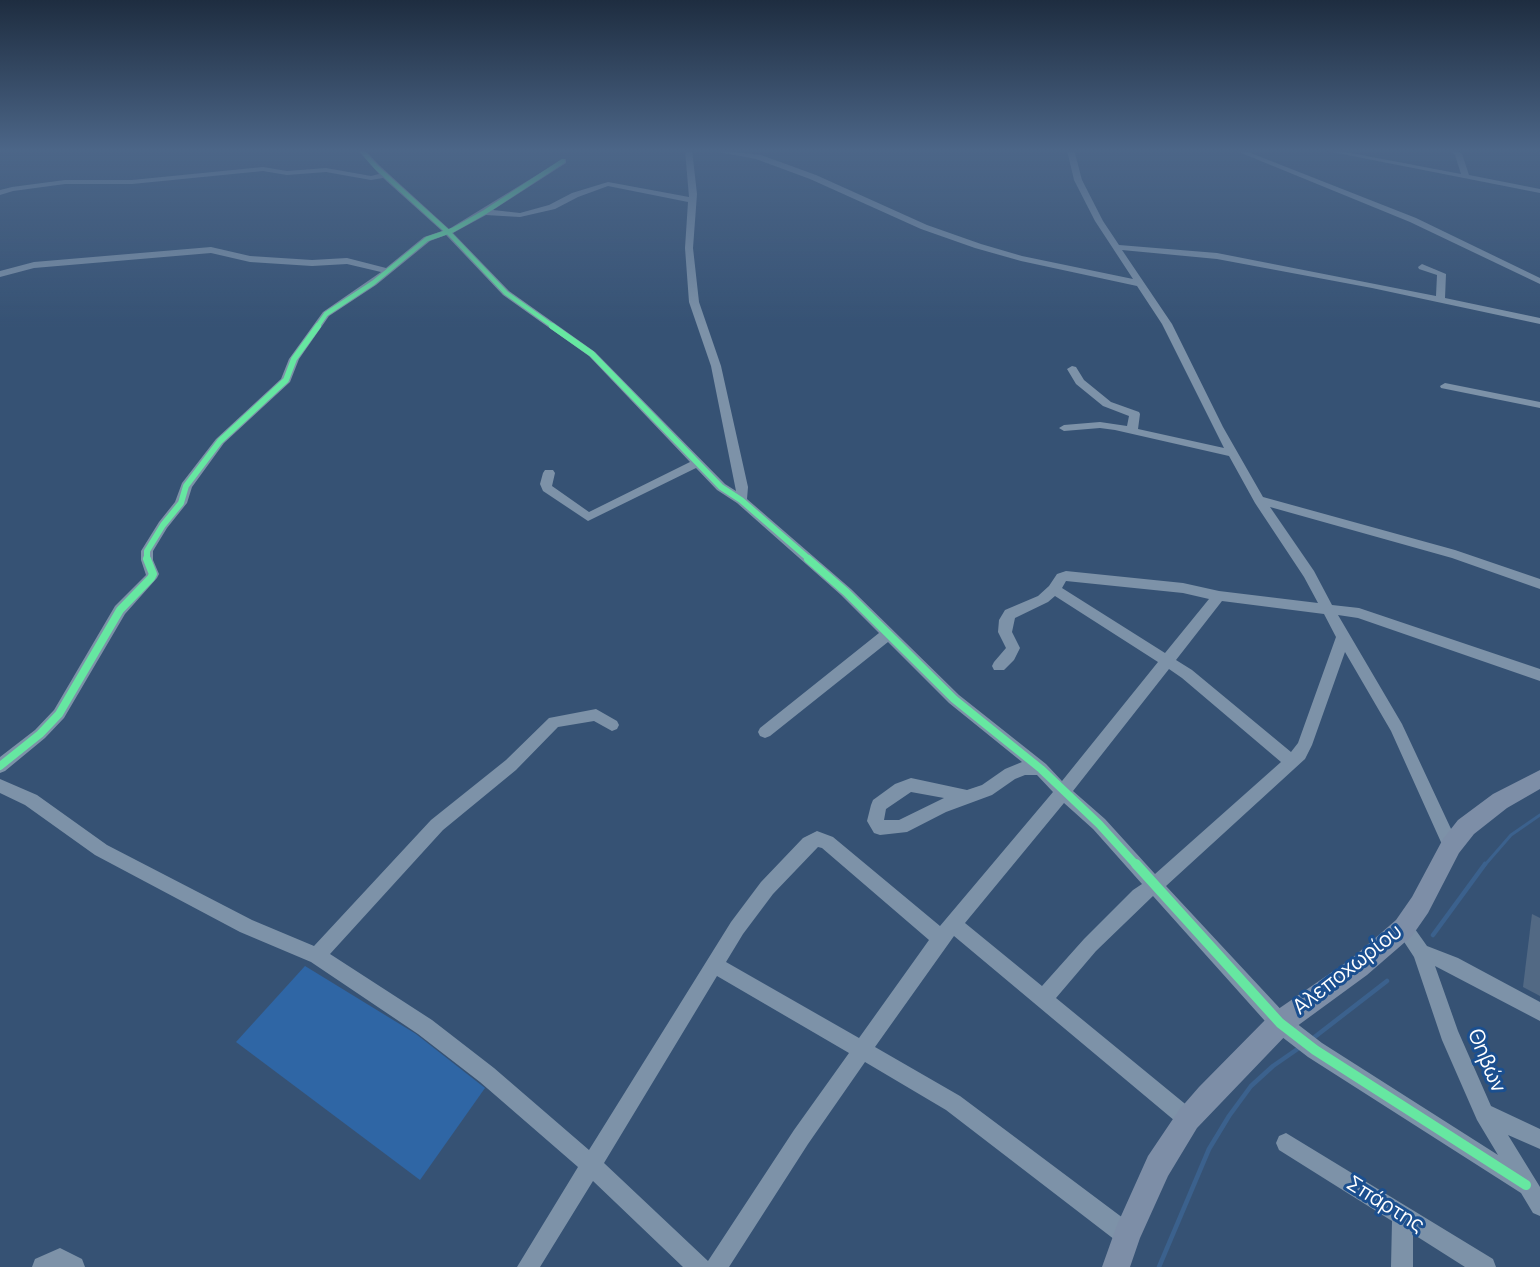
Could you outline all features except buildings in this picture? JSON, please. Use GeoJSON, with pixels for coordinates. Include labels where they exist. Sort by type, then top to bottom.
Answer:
{"type":"FeatureCollection","features":[{"type":"Feature","properties":{"kind":"main road","name":"Αλεποχωρίου"},"geometry":{"type":"LineString","coordinates":[[1116,1267],[1127,1235],[1158,1166],[1188,1119],[1222,1080],[1404,928],[1420,904],[1451,846],[1466,827],[1484,813],[1540,779]]}},
{"type":"Feature","properties":{"kind":"street"},"geometry":{"type":"LineString","coordinates":[[423,209],[448,232],[506,293],[602,364],[721,487],[741,500],[889,633],[954,699],[1041,769],[1113,837],[1284,1027],[1315,1050],[1526,1185]]}},
{"type":"Feature","properties":{"kind":"street"},"geometry":{"type":"LineString","coordinates":[[0,766],[59,714],[120,610],[152,578],[153,574],[146,556],[147,551],[163,525],[181,503],[186,486],[215,447],[261,401],[286,380],[294,358],[326,314],[367,287],[427,239],[436,234],[448,232],[489,209]]}},
{"type":"Feature","properties":{"kind":"street"},"geometry":{"type":"LineString","coordinates":[[485,212],[520,215],[543,209]]}},
{"type":"Feature","properties":{"kind":"street"},"geometry":{"type":"LineString","coordinates":[[692,209],[689,248],[694,302],[718,377],[740,480],[741,500]]}},
{"type":"Feature","properties":{"kind":"street"},"geometry":{"type":"LineString","coordinates":[[886,209],[978,246],[1021,258],[1142,284]]}},
{"type":"Feature","properties":{"kind":"street"},"geometry":{"type":"LineString","coordinates":[[1094,209],[1176,339],[1259,500],[1309,574],[1397,728],[1451,846]]}},
{"type":"Feature","properties":{"kind":"street"},"geometry":{"type":"LineString","coordinates":[[1388,209],[1540,281]]}},
{"type":"Feature","properties":{"kind":"street"},"geometry":{"type":"LineString","coordinates":[[1118,247],[1224,257],[1540,321]]}},
{"type":"Feature","properties":{"kind":"street"},"geometry":{"type":"LineString","coordinates":[[0,274],[34,265],[209,250],[250,259],[317,263],[347,261],[387,271]]}},
{"type":"Feature","properties":{"kind":"street"},"geometry":{"type":"LineString","coordinates":[[1422,267],[1441,272],[1440,300]]}},
{"type":"Feature","properties":{"kind":"street"},"geometry":{"type":"LineString","coordinates":[[1072,369],[1080,382],[1107,404],[1135,414],[1132,430]]}},
{"type":"Feature","properties":{"kind":"street"},"geometry":{"type":"LineString","coordinates":[[1445,386],[1540,405]]}},
{"type":"Feature","properties":{"kind":"street"},"geometry":{"type":"LineString","coordinates":[[1065,428],[1100,425],[1132,430],[1234,454]]}},
{"type":"Feature","properties":{"kind":"street"},"geometry":{"type":"LineString","coordinates":[[549,474],[547,488],[588,517],[696,463]]}},
{"type":"Feature","properties":{"kind":"street"},"geometry":{"type":"LineString","coordinates":[[1259,500],[1455,554],[1540,584]]}},
{"type":"Feature","properties":{"kind":"street"},"geometry":{"type":"LineString","coordinates":[[999,666],[1013,648],[1005,632],[1006,620],[1010,614],[1036,603],[1054,589],[1062,577],[1066,576],[1183,588],[1219,596],[1359,613],[1386,620],[1540,675]]}},
{"type":"Feature","properties":{"kind":"street"},"geometry":{"type":"LineString","coordinates":[[1054,589],[1203,686],[1291,761]]}},
{"type":"Feature","properties":{"kind":"street"},"geometry":{"type":"LineString","coordinates":[[716,1267],[801,1137],[947,931],[1063,792],[1219,596]]}},
{"type":"Feature","properties":{"kind":"street"},"geometry":{"type":"LineString","coordinates":[[765,732],[889,633]]}},
{"type":"Feature","properties":{"kind":"street"},"geometry":{"type":"LineString","coordinates":[[1043,999],[1090,945],[1139,896],[1155,885],[1300,754],[1343,637]]}},
{"type":"Feature","properties":{"kind":"street"},"geometry":{"type":"LineString","coordinates":[[317,956],[437,825],[511,765],[554,722],[596,715],[612,725]]}},
{"type":"Feature","properties":{"kind":"street"},"geometry":{"type":"LineString","coordinates":[[967,797],[910,785],[882,801],[876,810],[875,821],[880,828],[901,827],[940,807],[987,790],[1010,774],[1025,768],[1041,769]]}},
{"type":"Feature","properties":{"kind":"street"},"geometry":{"type":"LineString","coordinates":[[0,786],[31,800],[101,850],[246,926],[317,956],[425,1027],[487,1075],[591,1165],[699,1267]]}},
{"type":"Feature","properties":{"kind":"street"},"geometry":{"type":"LineString","coordinates":[[528,1267],[737,928],[767,888],[809,843],[817,839],[827,842],[1043,999],[1188,1119]]}},
{"type":"Feature","properties":{"kind":"street","name":"Θηβών"},"geometry":{"type":"LineString","coordinates":[[1404,928],[1421,952],[1449,1033],[1484,1113],[1540,1206]]}},
{"type":"Feature","properties":{"kind":"street"},"geometry":{"type":"LineString","coordinates":[[1421,952],[1452,964],[1540,1012]]}},
{"type":"Feature","properties":{"kind":"street"},"geometry":{"type":"LineString","coordinates":[[715,965],[971,1116],[1127,1235]]}},
{"type":"Feature","properties":{"kind":"street"},"geometry":{"type":"LineString","coordinates":[[1484,1113],[1540,1139]]}},
{"type":"Feature","properties":{"kind":"street","name":"Σπάρτης"},"geometry":{"type":"LineString","coordinates":[[1286,1143],[1485,1267]]}},
{"type":"Feature","properties":{"kind":"street"},"geometry":{"type":"LineString","coordinates":[[1402,1267],[1403,1217]]}},
{"type":"Feature","properties":{"kind":"street"},"geometry":{"type":"LineString","coordinates":[[43,1267],[60,1259],[74,1267]]}},
{"type":"Feature","properties":{"kind":"shaded area"},"geometry":{"type":"Polygon","coordinates":[[[305,966],[416,1034],[485,1088],[420,1180],[236,1042],[305,966]]]}},
{"type":"Feature","properties":{"kind":"waterway"},"geometry":{"type":"LineString","coordinates":[[1484,866],[1511,835],[1540,815]]}},
{"type":"Feature","properties":{"kind":"waterway"},"geometry":{"type":"LineString","coordinates":[[1433,935],[1485,864]]}},
{"type":"Feature","properties":{"kind":"waterway"},"geometry":{"type":"LineString","coordinates":[[1312,1039],[1387,981]]}},
{"type":"Feature","properties":{"kind":"waterway"},"geometry":{"type":"LineString","coordinates":[[1159,1267],[1209,1149],[1229,1116],[1251,1086],[1273,1066],[1299,1048]]}},
{"type":"Feature","properties":{"kind":"cycle path"},"geometry":{"type":"LineString","coordinates":[[423,209],[448,232],[506,293],[592,354],[721,487],[741,500],[846,592],[954,699],[1041,769],[1099,824],[1280,1023],[1315,1050],[1526,1185]]}},
{"type":"Feature","properties":{"kind":"cycle path"},"geometry":{"type":"LineString","coordinates":[[0,766],[40,734],[59,714],[120,610],[151,578],[153,574],[147,560],[147,551],[163,525],[181,503],[186,486],[220,441],[286,380],[294,359],[326,314],[373,283],[427,239],[453,230],[489,209]]}}]}
